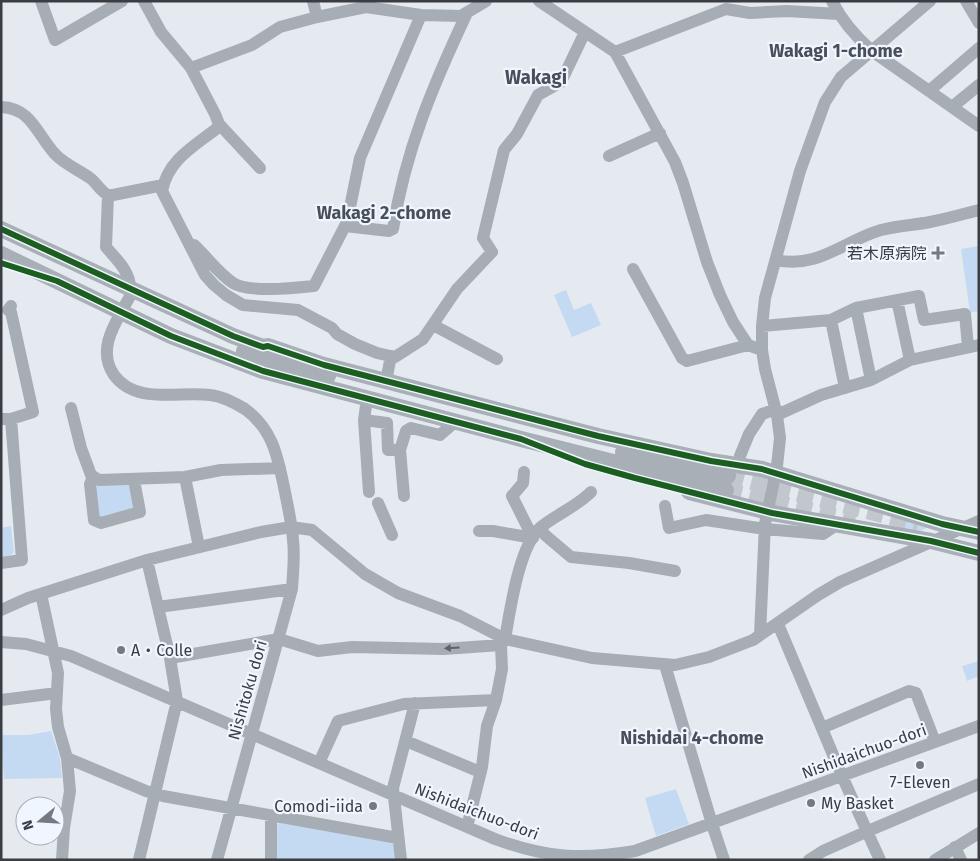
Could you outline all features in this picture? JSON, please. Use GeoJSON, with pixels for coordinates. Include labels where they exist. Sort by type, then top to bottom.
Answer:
{"type":"FeatureCollection","features":[{"type":"Feature","properties":{"kind":"main road"},"geometry":{"type":"LineString","coordinates":[[1,229],[127,299],[199,347],[263,370],[367,399],[464,411],[539,425],[672,464],[727,483],[521,439]]}},
{"type":"Feature","properties":{"kind":"main road"},"geometry":{"type":"LineString","coordinates":[[1,240],[249,354],[379,390],[597,441],[762,469],[913,515],[979,532]]}},
{"type":"Feature","properties":{"kind":"main road"},"geometry":{"type":"LineString","coordinates":[[1,254],[57,281]]}},
{"type":"Feature","properties":{"kind":"main road"},"geometry":{"type":"LineString","coordinates":[[1,263],[57,281],[127,299],[264,347],[268,346],[386,381],[464,411],[521,439],[585,464],[772,513],[931,541],[979,553]]}},
{"type":"Feature","properties":{"kind":"main road"},"geometry":{"type":"LineString","coordinates":[[904,537],[898,530],[898,523],[904,516],[913,515]]}},
{"type":"Feature","properties":{"kind":"street"},"geometry":{"type":"LineString","coordinates":[[43,2],[55,40],[122,1]]}},
{"type":"Feature","properties":{"kind":"street"},"geometry":{"type":"LineString","coordinates":[[144,1],[161,32],[191,68],[219,124],[260,168]]}},
{"type":"Feature","properties":{"kind":"street"},"geometry":{"type":"LineString","coordinates":[[313,1],[317,17]]}},
{"type":"Feature","properties":{"kind":"street"},"geometry":{"type":"LineString","coordinates":[[191,68],[252,45],[280,28],[317,17],[366,7],[421,15],[461,16],[486,1]]}},
{"type":"Feature","properties":{"kind":"street"},"geometry":{"type":"LineString","coordinates":[[539,1],[615,52],[660,133],[683,183],[707,262],[720,295],[733,322],[748,345]]}},
{"type":"Feature","properties":{"kind":"street"},"geometry":{"type":"LineString","coordinates":[[832,1],[856,38],[979,126]]}},
{"type":"Feature","properties":{"kind":"street"},"geometry":{"type":"LineString","coordinates":[[966,1],[979,22]]}},
{"type":"Feature","properties":{"kind":"street"},"geometry":{"type":"LineString","coordinates":[[760,635],[765,527],[778,466],[780,438],[762,350],[765,298],[800,172],[825,102],[841,78],[927,2]]}},
{"type":"Feature","properties":{"kind":"street"},"geometry":{"type":"LineString","coordinates":[[615,52],[723,6],[750,13],[787,11],[830,15],[839,14]]}},
{"type":"Feature","properties":{"kind":"street"},"geometry":{"type":"LineString","coordinates":[[345,226],[389,231],[393,229],[401,184],[415,135],[435,84],[467,13]]}},
{"type":"Feature","properties":{"kind":"street"},"geometry":{"type":"LineString","coordinates":[[186,238],[218,271],[235,284],[252,288],[314,286],[345,226],[360,158],[421,15]]}},
{"type":"Feature","properties":{"kind":"street"},"geometry":{"type":"LineString","coordinates":[[219,124],[216,129],[178,158],[169,170],[163,185],[162,194],[205,275],[214,285],[243,305],[298,310],[332,328],[337,334],[355,344],[377,353],[395,357],[418,344],[423,339],[458,289],[492,252],[484,238],[504,150],[517,134],[538,95],[561,82],[585,32]]}},
{"type":"Feature","properties":{"kind":"street"},"geometry":{"type":"LineString","coordinates":[[929,91],[979,48]]}},
{"type":"Feature","properties":{"kind":"street"},"geometry":{"type":"LineString","coordinates":[[952,107],[979,85]]}},
{"type":"Feature","properties":{"kind":"street"},"geometry":{"type":"LineString","coordinates":[[1,106],[10,107],[34,122],[45,142],[56,156],[92,180],[103,192],[113,195],[163,185]]}},
{"type":"Feature","properties":{"kind":"street"},"geometry":{"type":"LineString","coordinates":[[609,156],[660,133]]}},
{"type":"Feature","properties":{"kind":"street"},"geometry":{"type":"LineString","coordinates":[[108,194],[106,247],[124,268],[130,280],[127,299]]}},
{"type":"Feature","properties":{"kind":"street"},"geometry":{"type":"LineString","coordinates":[[776,260],[784,262],[820,258],[883,229],[931,222],[979,210]]}},
{"type":"Feature","properties":{"kind":"street"},"geometry":{"type":"LineString","coordinates":[[633,269],[682,358],[687,361],[748,345],[762,350]]}},
{"type":"Feature","properties":{"kind":"street"},"geometry":{"type":"LineString","coordinates":[[740,456],[749,434],[762,414],[776,412],[821,395],[870,380],[910,360],[974,346],[965,314],[924,320],[919,296],[856,308],[831,320],[762,326]]}},
{"type":"Feature","properties":{"kind":"street","name":"Nishitoku dori"},"geometry":{"type":"LineString","coordinates":[[127,299],[110,335],[106,352],[110,368],[118,380],[142,394],[212,395],[230,401],[245,410],[263,426],[276,451],[291,527],[294,558],[292,589],[217,860]]}},
{"type":"Feature","properties":{"kind":"street"},"geometry":{"type":"LineString","coordinates":[[897,300],[910,360]]}},
{"type":"Feature","properties":{"kind":"street"},"geometry":{"type":"LineString","coordinates":[[856,308],[870,380]]}},
{"type":"Feature","properties":{"kind":"street"},"geometry":{"type":"LineString","coordinates":[[1,563],[22,560],[6,419],[33,412],[11,312],[7,309]]}},
{"type":"Feature","properties":{"kind":"street"},"geometry":{"type":"LineString","coordinates":[[831,320],[845,388]]}},
{"type":"Feature","properties":{"kind":"street"},"geometry":{"type":"LineString","coordinates":[[433,325],[497,359]]}},
{"type":"Feature","properties":{"kind":"street"},"geometry":{"type":"LineString","coordinates":[[386,381],[391,356]]}},
{"type":"Feature","properties":{"kind":"street"},"geometry":{"type":"LineString","coordinates":[[367,399],[364,420],[369,492]]}},
{"type":"Feature","properties":{"kind":"street"},"geometry":{"type":"LineString","coordinates":[[71,408],[81,448],[91,475],[99,480],[185,477],[221,470],[280,468]]}},
{"type":"Feature","properties":{"kind":"street"},"geometry":{"type":"LineString","coordinates":[[404,496],[400,450],[406,431],[411,428],[440,435],[464,411]]}},
{"type":"Feature","properties":{"kind":"street"},"geometry":{"type":"LineString","coordinates":[[364,420],[387,423],[388,450],[400,450]]}},
{"type":"Feature","properties":{"kind":"street"},"geometry":{"type":"LineString","coordinates":[[524,472],[523,483],[512,496],[536,533]]}},
{"type":"Feature","properties":{"kind":"street"},"geometry":{"type":"LineString","coordinates":[[93,477],[90,484],[94,520],[101,523],[140,512],[134,480]]}},
{"type":"Feature","properties":{"kind":"street"},"geometry":{"type":"LineString","coordinates":[[185,477],[199,547]]}},
{"type":"Feature","properties":{"kind":"street"},"geometry":{"type":"LineString","coordinates":[[467,827],[480,772],[487,726],[496,700],[502,669],[503,642],[516,584],[528,544],[536,533],[580,503],[591,492]]}},
{"type":"Feature","properties":{"kind":"street"},"geometry":{"type":"LineString","coordinates":[[378,503],[392,535]]}},
{"type":"Feature","properties":{"kind":"street"},"geometry":{"type":"LineString","coordinates":[[665,506],[669,528],[706,520],[823,534],[836,525]]}},
{"type":"Feature","properties":{"kind":"street"},"geometry":{"type":"LineString","coordinates":[[170,658],[279,639],[318,651],[352,647],[444,649],[503,642],[592,658],[675,665],[709,657],[753,640],[840,582],[894,560],[897,556],[979,521]]}},
{"type":"Feature","properties":{"kind":"street"},"geometry":{"type":"LineString","coordinates":[[1,610],[41,594],[147,560],[261,532],[291,527],[312,530],[365,574],[398,593],[460,616],[503,642]]}},
{"type":"Feature","properties":{"kind":"street"},"geometry":{"type":"LineString","coordinates":[[479,530],[536,533],[545,535],[571,557],[629,563],[675,571]]}},
{"type":"Feature","properties":{"kind":"street"},"geometry":{"type":"LineString","coordinates":[[139,860],[177,701],[170,658],[147,560]]}},
{"type":"Feature","properties":{"kind":"street"},"geometry":{"type":"LineString","coordinates":[[158,607],[292,589]]}},
{"type":"Feature","properties":{"kind":"street"},"geometry":{"type":"LineString","coordinates":[[41,594],[58,673],[56,708],[58,727],[67,758],[70,791],[64,828],[62,860]]}},
{"type":"Feature","properties":{"kind":"street"},"geometry":{"type":"LineString","coordinates":[[778,624],[842,776],[880,860]]}},
{"type":"Feature","properties":{"kind":"street","name":"Nishidaichuo-dori"},"geometry":{"type":"LineString","coordinates":[[1,642],[26,644],[71,656],[516,847],[555,856],[577,858],[636,856],[712,824],[979,726]]}},
{"type":"Feature","properties":{"kind":"street"},"geometry":{"type":"LineString","coordinates":[[665,665],[724,860]]}},
{"type":"Feature","properties":{"kind":"street"},"geometry":{"type":"LineString","coordinates":[[822,728],[909,691],[916,693],[935,742]]}},
{"type":"Feature","properties":{"kind":"street"},"geometry":{"type":"LineString","coordinates":[[1,700],[57,693]]}},
{"type":"Feature","properties":{"kind":"street"},"geometry":{"type":"LineString","coordinates":[[319,763],[338,721],[386,708],[415,704],[496,700]]}},
{"type":"Feature","properties":{"kind":"street"},"geometry":{"type":"LineString","coordinates":[[401,860],[393,788],[415,704]]}},
{"type":"Feature","properties":{"kind":"street"},"geometry":{"type":"LineString","coordinates":[[406,741],[480,772]]}},
{"type":"Feature","properties":{"kind":"street"},"geometry":{"type":"LineString","coordinates":[[67,758],[156,794],[398,838]]}},
{"type":"Feature","properties":{"kind":"street"},"geometry":{"type":"LineString","coordinates":[[809,860],[823,851],[979,784]]}},
{"type":"Feature","properties":{"kind":"street"},"geometry":{"type":"LineString","coordinates":[[271,816],[271,860]]}},
{"type":"Feature","properties":{"kind":"street"},"geometry":{"type":"LineString","coordinates":[[935,860],[979,833]]}},
{"type":"Feature","properties":{"kind":"street"},"geometry":{"type":"LineString","coordinates":[[955,847],[961,860]]}},
{"type":"Feature","properties":{"kind":"shaded area"},"geometry":{"type":"Polygon","coordinates":[[[979,246],[979,311],[970,313],[961,249],[979,246]]]}},
{"type":"Feature","properties":{"kind":"shaded area"},"geometry":{"type":"Polygon","coordinates":[[[566,290],[574,310],[591,303],[601,325],[572,337],[554,295],[566,290]]]}},
{"type":"Feature","properties":{"kind":"shaded area"},"geometry":{"type":"Polygon","coordinates":[[[97,484],[128,484],[137,507],[101,520],[97,517],[94,488],[97,484]]]}},
{"type":"Feature","properties":{"kind":"shaded area"},"geometry":{"type":"Polygon","coordinates":[[[908,520],[933,525],[914,534],[903,531],[903,523],[908,520]]]}},
{"type":"Feature","properties":{"kind":"shaded area"},"geometry":{"type":"Polygon","coordinates":[[[11,526],[14,552],[11,555],[1,557],[1,528],[11,526]]]}},
{"type":"Feature","properties":{"kind":"shaded area"},"geometry":{"type":"Polygon","coordinates":[[[979,661],[979,676],[967,681],[962,666],[979,661]]]}},
{"type":"Feature","properties":{"kind":"shaded area"},"geometry":{"type":"Polygon","coordinates":[[[51,731],[60,758],[62,778],[4,779],[1,735],[29,735],[51,731]]]}},
{"type":"Feature","properties":{"kind":"shaded area"},"geometry":{"type":"Polygon","coordinates":[[[676,789],[689,824],[656,836],[645,798],[676,789]]]}},
{"type":"Feature","properties":{"kind":"shaded area"},"geometry":{"type":"Polygon","coordinates":[[[281,822],[395,842],[397,860],[276,860],[274,827],[281,822]]]}},
{"type":"Feature","properties":{"kind":"tunnel"},"geometry":{"type":"LineString","coordinates":[[728,476],[918,524]]}},
{"type":"Feature","properties":{"kind":"tunnel"},"geometry":{"type":"LineString","coordinates":[[726,490],[855,521]]}},
{"type":"Feature","properties":{"kind":"cycle path"},"geometry":{"type":"LineString","coordinates":[[1,229],[233,336],[263,347],[268,346],[324,365],[598,436],[711,461],[762,469],[942,524],[979,532]]}},
{"type":"Feature","properties":{"kind":"cycle path"},"geometry":{"type":"LineString","coordinates":[[1,263],[57,281],[171,336],[263,371],[521,439],[585,464],[772,513],[931,541],[979,553]]}},
{"type":"Feature","properties":{"kind":"place","name":"若木原病院"},"geometry":{"type":"Point","coordinates":[938,253]}},
{"type":"Feature","properties":{"kind":"place","name":"A・Colle"},"geometry":{"type":"Point","coordinates":[121,650]}},
{"type":"Feature","properties":{"kind":"place","name":"7-Eleven"},"geometry":{"type":"Point","coordinates":[920,765]}},
{"type":"Feature","properties":{"kind":"place","name":"My Basket"},"geometry":{"type":"Point","coordinates":[811,803]}},
{"type":"Feature","properties":{"kind":"place","name":"Comodi-iida"},"geometry":{"type":"Point","coordinates":[373,806]}},
{"type":"Feature","properties":{"kind":"district","name":"Wakagi 1-chome"},"geometry":{"type":"Point","coordinates":[836,51]}},
{"type":"Feature","properties":{"kind":"district","name":"Wakagi"},"geometry":{"type":"Point","coordinates":[536,77]}},
{"type":"Feature","properties":{"kind":"district","name":"Wakagi 2-chome"},"geometry":{"type":"Point","coordinates":[384,213]}},
{"type":"Feature","properties":{"kind":"district","name":"Nishidai 4-chome"},"geometry":{"type":"Point","coordinates":[692,738]}}]}
